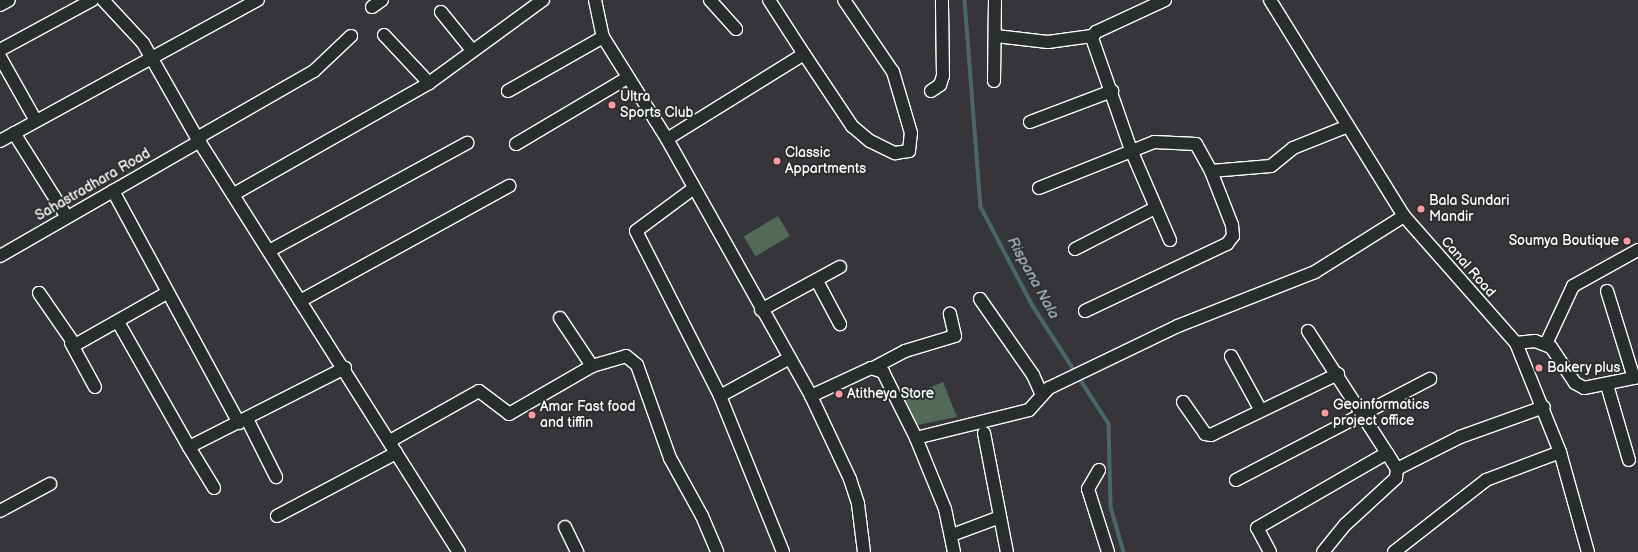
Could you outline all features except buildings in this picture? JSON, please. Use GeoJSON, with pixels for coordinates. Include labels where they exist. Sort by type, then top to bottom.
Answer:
{"type":"FeatureCollection","features":[{"type":"Feature","properties":{"kind":"street"},"geometry":{"type":"LineString","coordinates":[[0,6],[9,0]]}},
{"type":"Feature","properties":{"kind":"street"},"geometry":{"type":"LineString","coordinates":[[0,50],[92,0]]}},
{"type":"Feature","properties":{"kind":"street"},"geometry":{"type":"LineString","coordinates":[[103,0],[143,43],[199,139],[300,301],[345,368],[396,453],[459,552]]}},
{"type":"Feature","properties":{"kind":"street"},"geometry":{"type":"LineString","coordinates":[[0,141],[153,60],[258,0]]}},
{"type":"Feature","properties":{"kind":"street"},"geometry":{"type":"LineString","coordinates":[[595,0],[603,37],[627,78],[667,139],[761,310],[811,396],[850,479],[858,504],[864,552]]}},
{"type":"Feature","properties":{"kind":"street"},"geometry":{"type":"LineString","coordinates":[[710,0],[736,29]]}},
{"type":"Feature","properties":{"kind":"street"},"geometry":{"type":"LineString","coordinates":[[769,0],[804,54],[861,135],[897,155],[912,149],[911,133],[893,72],[844,0]]}},
{"type":"Feature","properties":{"kind":"street"},"geometry":{"type":"LineString","coordinates":[[931,91],[940,85],[943,76],[942,0]]}},
{"type":"Feature","properties":{"kind":"street"},"geometry":{"type":"LineString","coordinates":[[994,81],[996,36],[995,0]]}},
{"type":"Feature","properties":{"kind":"street"},"geometry":{"type":"LineString","coordinates":[[996,36],[1048,42],[1092,36],[1165,0]]}},
{"type":"Feature","properties":{"kind":"street","name":"Canal Road"},"geometry":{"type":"LineString","coordinates":[[1270,0],[1404,216],[1516,343],[1544,406],[1560,452],[1588,552]]}},
{"type":"Feature","properties":{"kind":"street"},"geometry":{"type":"LineString","coordinates":[[234,194],[429,83],[471,49],[539,1]]}},
{"type":"Feature","properties":{"kind":"street"},"geometry":{"type":"LineString","coordinates":[[441,12],[471,49]]}},
{"type":"Feature","properties":{"kind":"street"},"geometry":{"type":"LineString","coordinates":[[384,35],[429,83]]}},
{"type":"Feature","properties":{"kind":"street","name":"Sahastradhara Road"},"geometry":{"type":"LineString","coordinates":[[0,256],[113,191],[314,71],[351,36]]}},
{"type":"Feature","properties":{"kind":"street"},"geometry":{"type":"LineString","coordinates":[[1092,36],[1131,150],[1170,240]]}},
{"type":"Feature","properties":{"kind":"street"},"geometry":{"type":"LineString","coordinates":[[508,91],[603,37]]}},
{"type":"Feature","properties":{"kind":"street"},"geometry":{"type":"LineString","coordinates":[[667,139],[804,54]]}},
{"type":"Feature","properties":{"kind":"street"},"geometry":{"type":"LineString","coordinates":[[0,57],[36,121]]}},
{"type":"Feature","properties":{"kind":"street"},"geometry":{"type":"LineString","coordinates":[[516,144],[627,78]]}},
{"type":"Feature","properties":{"kind":"street"},"geometry":{"type":"LineString","coordinates":[[1030,122],[1112,91]]}},
{"type":"Feature","properties":{"kind":"street"},"geometry":{"type":"LineString","coordinates":[[1211,171],[1270,166],[1293,148],[1348,126]]}},
{"type":"Feature","properties":{"kind":"street"},"geometry":{"type":"LineString","coordinates":[[14,133],[67,217]]}},
{"type":"Feature","properties":{"kind":"street"},"geometry":{"type":"LineString","coordinates":[[1039,188],[1154,142],[1192,142],[1211,171],[1232,225],[1232,236],[1227,244],[1085,311]]}},
{"type":"Feature","properties":{"kind":"street"},"geometry":{"type":"LineString","coordinates":[[269,251],[468,143]]}},
{"type":"Feature","properties":{"kind":"street"},"geometry":{"type":"LineString","coordinates":[[300,301],[509,186]]}},
{"type":"Feature","properties":{"kind":"street"},"geometry":{"type":"LineString","coordinates":[[694,188],[636,231],[720,396],[783,552]]}},
{"type":"Feature","properties":{"kind":"street"},"geometry":{"type":"LineString","coordinates":[[113,191],[167,293],[276,477]]}},
{"type":"Feature","properties":{"kind":"street"},"geometry":{"type":"LineString","coordinates":[[1075,249],[1155,208]]}},
{"type":"Feature","properties":{"kind":"street"},"geometry":{"type":"LineString","coordinates":[[916,438],[1024,412],[1045,392],[1178,326],[1315,272],[1404,216]]}},
{"type":"Feature","properties":{"kind":"street"},"geometry":{"type":"LineString","coordinates":[[1546,344],[1574,286],[1638,250]]}},
{"type":"Feature","properties":{"kind":"street"},"geometry":{"type":"LineString","coordinates":[[761,310],[817,281],[840,267]]}},
{"type":"Feature","properties":{"kind":"street"},"geometry":{"type":"LineString","coordinates":[[817,281],[840,324]]}},
{"type":"Feature","properties":{"kind":"street"},"geometry":{"type":"LineString","coordinates":[[1516,343],[1546,344],[1580,386],[1590,389],[1636,378],[1607,291]]}},
{"type":"Feature","properties":{"kind":"street"},"geometry":{"type":"LineString","coordinates":[[39,293],[71,343],[95,387]]}},
{"type":"Feature","properties":{"kind":"street"},"geometry":{"type":"LineString","coordinates":[[71,343],[76,345],[167,293]]}},
{"type":"Feature","properties":{"kind":"street"},"geometry":{"type":"LineString","coordinates":[[980,299],[1045,392]]}},
{"type":"Feature","properties":{"kind":"street"},"geometry":{"type":"LineString","coordinates":[[811,396],[875,367],[905,350],[955,336],[950,314]]}},
{"type":"Feature","properties":{"kind":"street"},"geometry":{"type":"LineString","coordinates":[[560,318],[592,366]]}},
{"type":"Feature","properties":{"kind":"street"},"geometry":{"type":"LineString","coordinates":[[118,322],[214,488]]}},
{"type":"Feature","properties":{"kind":"street"},"geometry":{"type":"LineString","coordinates":[[1308,331],[1338,374],[1397,469],[1396,478],[1346,524],[1323,552]]}},
{"type":"Feature","properties":{"kind":"street"},"geometry":{"type":"LineString","coordinates":[[390,441],[479,391],[486,394],[505,413],[512,413],[592,366],[621,356],[637,365],[670,458],[702,516],[717,552]]}},
{"type":"Feature","properties":{"kind":"street"},"geometry":{"type":"LineString","coordinates":[[1231,356],[1260,409]]}},
{"type":"Feature","properties":{"kind":"street"},"geometry":{"type":"LineString","coordinates":[[720,396],[788,358]]}},
{"type":"Feature","properties":{"kind":"street"},"geometry":{"type":"LineString","coordinates":[[875,367],[883,372],[916,438],[952,535],[954,552]]}},
{"type":"Feature","properties":{"kind":"street"},"geometry":{"type":"LineString","coordinates":[[189,447],[243,421],[345,368]]}},
{"type":"Feature","properties":{"kind":"street"},"geometry":{"type":"LineString","coordinates":[[1183,402],[1205,434],[1211,435],[1260,409],[1338,374]]}},
{"type":"Feature","properties":{"kind":"street"},"geometry":{"type":"LineString","coordinates":[[1236,480],[1365,416],[1430,379]]}},
{"type":"Feature","properties":{"kind":"street"},"geometry":{"type":"LineString","coordinates":[[1607,385],[1629,460]]}},
{"type":"Feature","properties":{"kind":"street"},"geometry":{"type":"LineString","coordinates":[[1397,469],[1460,437],[1544,406]]}},
{"type":"Feature","properties":{"kind":"street"},"geometry":{"type":"LineString","coordinates":[[984,433],[1007,552]]}},
{"type":"Feature","properties":{"kind":"street"},"geometry":{"type":"LineString","coordinates":[[1394,552],[1490,477],[1560,452]]}},
{"type":"Feature","properties":{"kind":"street"},"geometry":{"type":"LineString","coordinates":[[277,516],[396,453]]}},
{"type":"Feature","properties":{"kind":"street"},"geometry":{"type":"LineString","coordinates":[[1270,552],[1257,528],[1387,453]]}},
{"type":"Feature","properties":{"kind":"street"},"geometry":{"type":"LineString","coordinates":[[1099,470],[1088,490],[1108,552]]}},
{"type":"Feature","properties":{"kind":"street"},"geometry":{"type":"LineString","coordinates":[[0,511],[50,484]]}},
{"type":"Feature","properties":{"kind":"street"},"geometry":{"type":"LineString","coordinates":[[952,535],[1000,518]]}},
{"type":"Feature","properties":{"kind":"street"},"geometry":{"type":"LineString","coordinates":[[565,527],[577,552]]}},
{"type":"Feature","properties":{"kind":"green space"},"geometry":{"type":"Polygon","coordinates":[[[778,216],[790,236],[756,256],[744,237],[778,216]]]}},
{"type":"Feature","properties":{"kind":"green space"},"geometry":{"type":"Polygon","coordinates":[[[943,382],[957,417],[912,426],[900,400],[943,382]]]}},
{"type":"Feature","properties":{"kind":"waterway","name":"Rispana Nala"},"geometry":{"type":"LineString","coordinates":[[965,0],[981,207],[1033,306],[1109,424],[1111,507],[1124,552]]}},
{"type":"Feature","properties":{"kind":"place","name":"Ultra Sports Club"},"geometry":{"type":"Point","coordinates":[612,105]}},
{"type":"Feature","properties":{"kind":"place","name":"Classic Appartments"},"geometry":{"type":"Point","coordinates":[777,161]}},
{"type":"Feature","properties":{"kind":"place","name":"Bala Sundari Mandir"},"geometry":{"type":"Point","coordinates":[1421,209]}},
{"type":"Feature","properties":{"kind":"place","name":"Soumya Boutique"},"geometry":{"type":"Point","coordinates":[1627,241]}},
{"type":"Feature","properties":{"kind":"place","name":"Bakery plus"},"geometry":{"type":"Point","coordinates":[1539,368]}},
{"type":"Feature","properties":{"kind":"place","name":"Atitheya Store"},"geometry":{"type":"Point","coordinates":[839,394]}},
{"type":"Feature","properties":{"kind":"place","name":"Geoinformatics project office"},"geometry":{"type":"Point","coordinates":[1325,413]}},
{"type":"Feature","properties":{"kind":"place","name":"Amar Fast food and tiffin"},"geometry":{"type":"Point","coordinates":[532,415]}}]}
